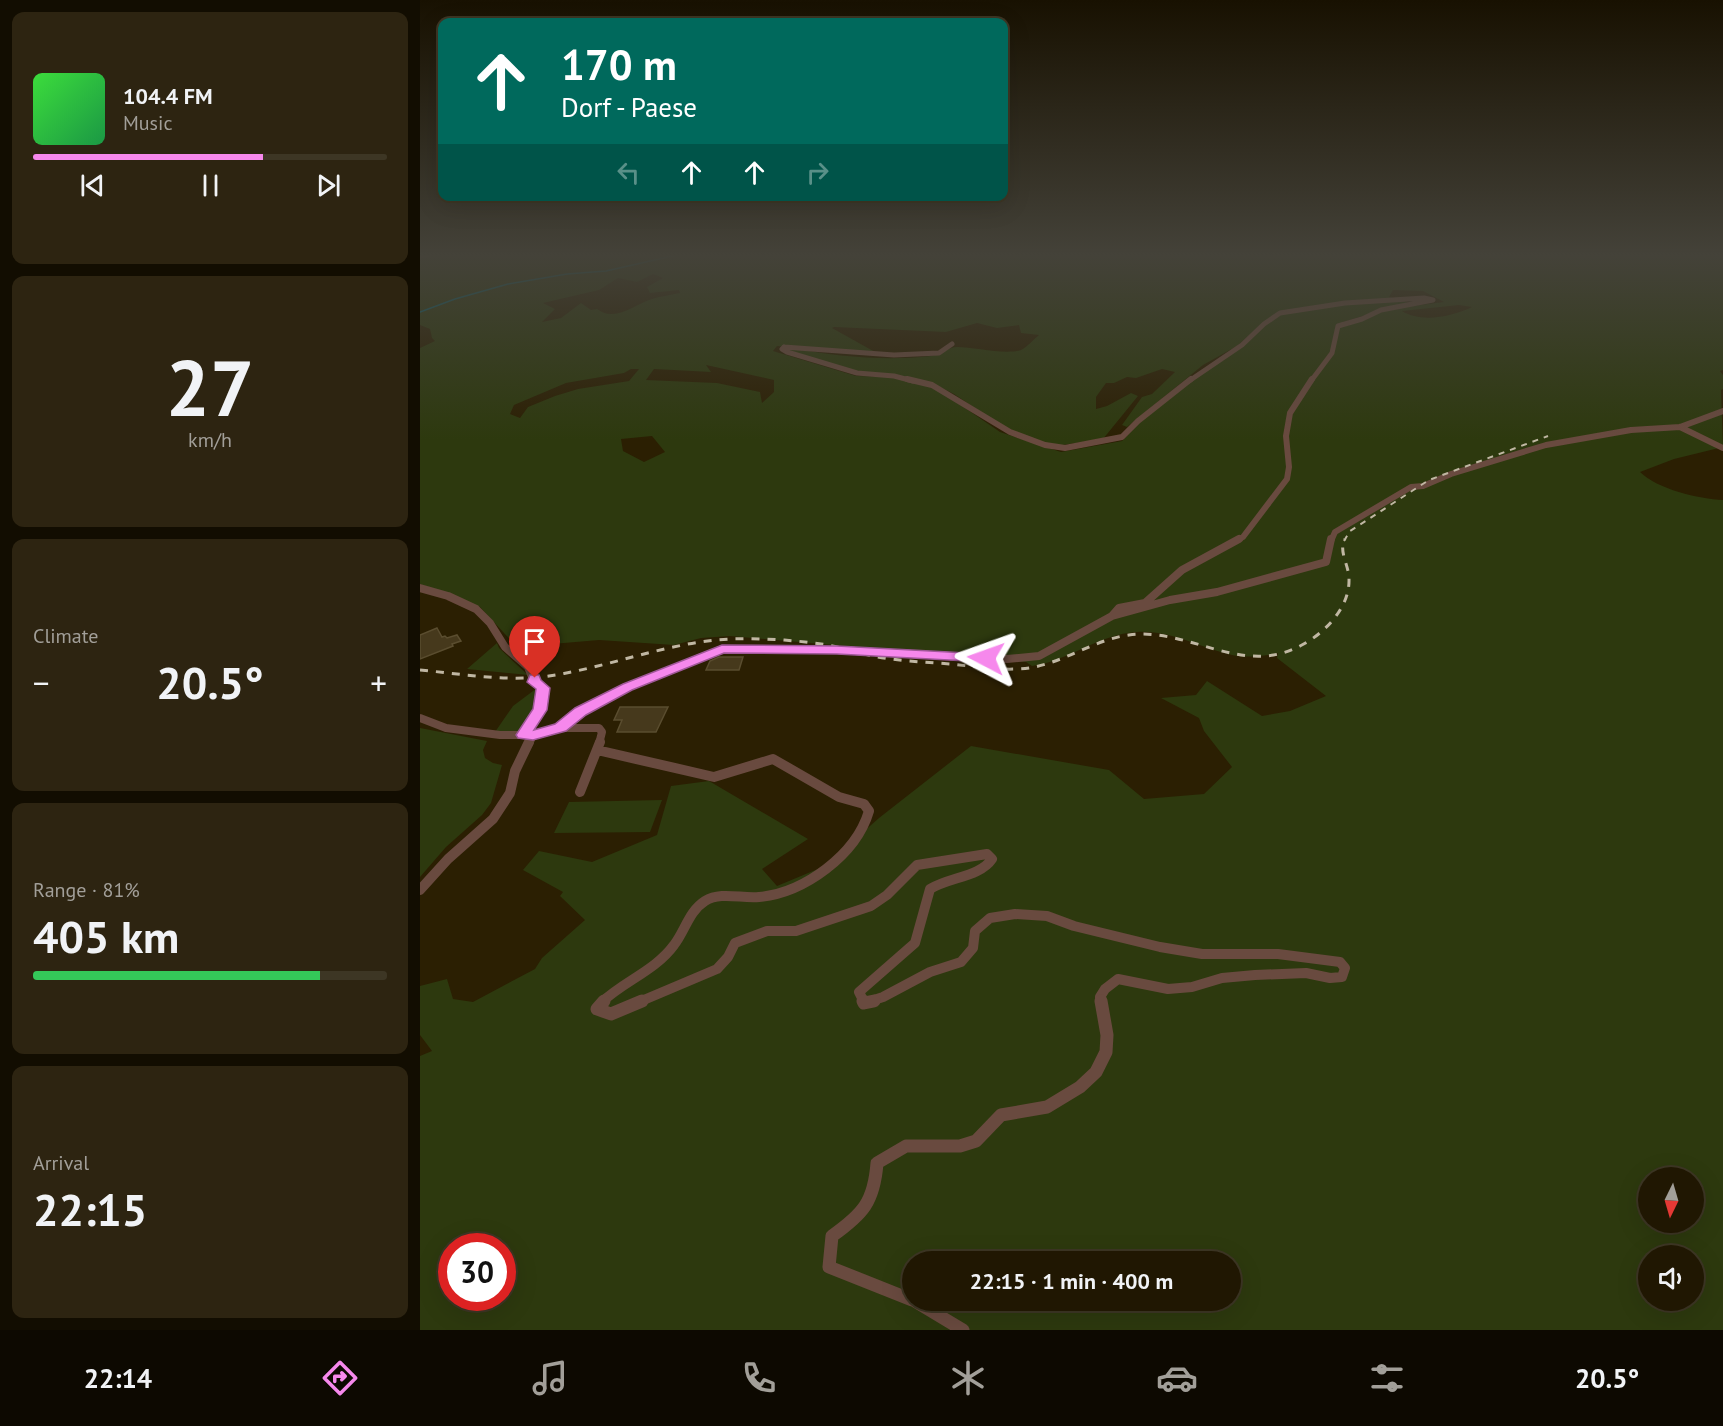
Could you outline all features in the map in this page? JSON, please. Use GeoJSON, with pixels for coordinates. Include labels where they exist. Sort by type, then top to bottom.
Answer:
{"type":"FeatureCollection","features":[{"type":"Feature","properties":{"kind":"street"},"geometry":{"type":"LineString","coordinates":[[952,344],[939,353],[924,355],[847,354],[789,346],[782,349],[857,373],[894,376],[932,385],[1010,432],[1029,441],[1062,448],[1122,437],[1138,421],[1201,371],[1242,345],[1264,324],[1276,316]]}},
{"type":"Feature","properties":{"kind":"street"},"geometry":{"type":"LineString","coordinates":[[1112,616],[1122,606],[1150,601],[1182,570],[1243,537],[1287,479],[1289,467],[1286,436],[1290,413],[1303,391],[1332,353],[1338,326],[1369,316]]}},
{"type":"Feature","properties":{"kind":"street"},"geometry":{"type":"LineString","coordinates":[[560,728],[580,711],[647,678],[722,649],[837,650],[1025,659],[1051,650],[1073,635],[1112,616],[1170,600],[1217,592],[1326,562],[1329,558],[1328,544],[1335,532],[1411,487],[1423,486],[1452,474],[1546,445],[1631,430],[1680,427],[1723,411]]}},
{"type":"Feature","properties":{"kind":"street"},"geometry":{"type":"LineString","coordinates":[[1680,427],[1723,448]]}},
{"type":"Feature","properties":{"kind":"street"},"geometry":{"type":"LineString","coordinates":[[420,588],[451,597],[481,613],[490,622],[504,645],[531,671],[534,682],[543,688],[540,710],[528,735],[510,793],[493,819],[448,859],[420,890]]}},
{"type":"Feature","properties":{"kind":"street"},"geometry":{"type":"LineString","coordinates":[[422,720],[472,733],[528,735],[560,728],[599,728],[602,732],[597,750],[580,792]]}},
{"type":"Feature","properties":{"kind":"street"},"geometry":{"type":"LineString","coordinates":[[597,750],[714,777],[773,759],[839,797],[864,804],[868,811],[864,825],[839,856],[820,872],[788,891],[758,897],[718,896],[706,900],[690,914],[673,948],[644,974],[604,998],[597,1009],[611,1014],[717,969],[728,957],[735,943],[767,931],[796,931],[871,906],[887,895],[917,865],[976,854],[987,854],[992,859],[986,868],[941,882],[930,889],[915,943],[859,992],[864,1003],[877,1001],[913,980],[946,965],[961,962],[973,948],[975,930],[990,918],[1015,914],[1047,916],[1074,926],[1160,947],[1202,954],[1278,954],[1340,962],[1345,969],[1342,977],[1330,978],[1306,973],[1255,975],[1168,989],[1118,980],[1105,989],[1100,997],[1107,1035],[1106,1052],[1096,1072],[1080,1087],[1047,1107],[1001,1115],[976,1141],[960,1146],[906,1146],[877,1163],[876,1190],[861,1215],[832,1236],[829,1267],[902,1296]]}},
{"type":"Feature","properties":{"kind":"street"},"geometry":{"type":"LineString","coordinates":[[931,1311],[963,1330]]}},
{"type":"Feature","properties":{"kind":"green space"},"geometry":{"type":"Polygon","coordinates":[[[420,316],[548,316],[542,322],[564,316],[1274,316],[1237,346],[1203,365],[1127,427],[1122,425],[1142,397],[1152,394],[1175,372],[1162,369],[1136,378],[1127,377],[1114,383],[1106,383],[1096,397],[1096,409],[1107,406],[1131,393],[1138,396],[1103,439],[1056,446],[1038,442],[1002,426],[954,394],[934,384],[895,375],[859,372],[787,350],[793,348],[844,356],[880,358],[931,356],[957,347],[1014,351],[1023,349],[1039,335],[1021,333],[1019,325],[997,328],[977,323],[946,332],[834,327],[832,328],[875,352],[777,346],[773,351],[856,376],[893,377],[930,387],[946,395],[1000,432],[1061,452],[1122,441],[1141,421],[1210,366],[1224,360],[1266,324],[1279,316],[1362,316],[1343,322],[1363,320],[1370,316],[1427,318],[1445,316],[1723,316],[1723,370],[1720,371],[1723,375],[1723,389],[1721,390],[1723,447],[1674,459],[1640,472],[1667,488],[1702,498],[1723,500],[1723,1330],[420,1330],[420,1056],[432,1051],[420,1035],[420,986],[447,979],[453,999],[473,1002],[535,969],[542,958],[585,920],[560,896],[563,892],[523,870],[539,851],[592,862],[657,835],[671,786],[709,781],[808,839],[762,869],[777,886],[825,866],[879,818],[971,746],[1109,770],[1144,799],[1204,794],[1232,767],[1204,731],[1199,718],[1161,698],[1196,695],[1207,681],[1262,716],[1290,711],[1326,696],[1277,658],[1278,653],[1255,656],[1232,655],[1150,632],[1110,637],[1059,659],[1032,666],[1026,662],[730,636],[701,638],[674,645],[599,640],[517,647],[480,607],[420,584],[420,348],[435,341],[430,329],[420,325],[420,316]],[[706,365],[711,372],[654,369],[646,380],[717,383],[760,392],[762,403],[774,392],[774,380],[706,365]],[[631,369],[624,373],[566,383],[514,405],[510,414],[520,418],[528,407],[555,396],[578,389],[629,381],[639,369],[631,369]],[[652,436],[621,439],[623,451],[644,462],[665,452],[652,436]]]}},
{"type":"Feature","properties":{"kind":"green space"},"geometry":{"type":"Polygon","coordinates":[[[497,643],[499,648],[528,675],[467,669],[497,643]]]}},
{"type":"Feature","properties":{"kind":"green space"},"geometry":{"type":"Polygon","coordinates":[[[537,688],[540,690],[538,710],[522,733],[495,732],[513,706],[537,688]]]}},
{"type":"Feature","properties":{"kind":"green space"},"geometry":{"type":"Polygon","coordinates":[[[420,728],[487,741],[483,750],[485,758],[502,765],[491,803],[482,815],[446,847],[420,877],[420,728]]]}},
{"type":"Feature","properties":{"kind":"green space"},"geometry":{"type":"Polygon","coordinates":[[[662,800],[650,832],[554,833],[569,802],[662,800]]]}},
{"type":"Feature","properties":{"kind":"building"},"geometry":{"type":"Polygon","coordinates":[[[437,628],[442,637],[457,635],[461,641],[420,659],[420,635],[437,628]]]}},
{"type":"Feature","properties":{"kind":"building"},"geometry":{"type":"Polygon","coordinates":[[[719,657],[743,657],[739,670],[706,670],[710,661],[719,657]]]}},
{"type":"Feature","properties":{"kind":"building"},"geometry":{"type":"Polygon","coordinates":[[[620,707],[668,707],[656,732],[617,732],[622,720],[614,720],[620,707]]]}},
{"type":"Feature","properties":{"kind":"railway"},"geometry":{"type":"LineString","coordinates":[[1345,540],[1350,531],[1429,480],[1548,436]]}},
{"type":"Feature","properties":{"kind":"railway"},"geometry":{"type":"LineString","coordinates":[[420,670],[484,677],[533,678],[572,672],[684,645],[730,639],[804,642],[892,659],[1000,669],[1017,669],[1046,664],[1101,642],[1129,635],[1151,634],[1236,654],[1257,656],[1278,654],[1300,646],[1318,635],[1340,610],[1348,590],[1349,579],[1343,553],[1345,540]]}},
{"type":"Feature","properties":{"kind":"route"},"geometry":{"type":"LineString","coordinates":[[535,678],[534,682],[543,688],[540,710],[523,735],[533,735],[548,729],[560,728],[580,711],[600,700],[647,678],[722,649],[812,649],[986,658]]}}]}
